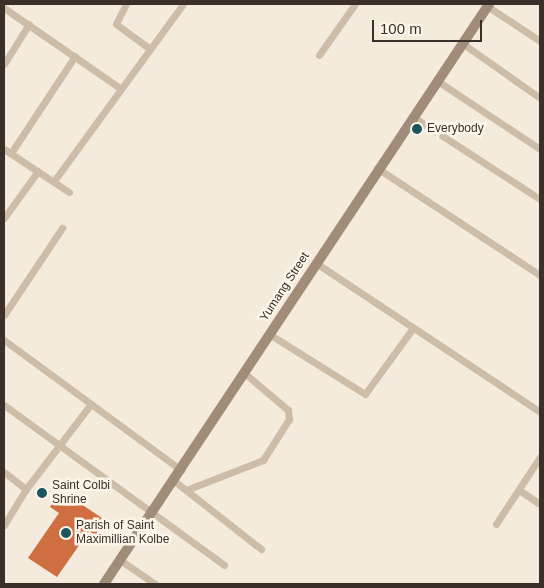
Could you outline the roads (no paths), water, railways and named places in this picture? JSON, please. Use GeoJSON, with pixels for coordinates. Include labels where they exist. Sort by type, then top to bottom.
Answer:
{"type":"FeatureCollection","features":[{"type":"Feature","properties":{"kind":"main road","name":"Yumang Street"},"geometry":{"type":"LineString","coordinates":[[104,584],[181,470],[377,168],[488,5]]}},
{"type":"Feature","properties":{"kind":"street"},"geometry":{"type":"LineString","coordinates":[[126,4],[116,24],[150,49]]}},
{"type":"Feature","properties":{"kind":"street"},"geometry":{"type":"LineString","coordinates":[[54,181],[183,4]]}},
{"type":"Feature","properties":{"kind":"street"},"geometry":{"type":"LineString","coordinates":[[319,55],[355,4]]}},
{"type":"Feature","properties":{"kind":"street"},"geometry":{"type":"LineString","coordinates":[[488,5],[540,42]]}},
{"type":"Feature","properties":{"kind":"street"},"geometry":{"type":"LineString","coordinates":[[4,8],[120,88]]}},
{"type":"Feature","properties":{"kind":"street"},"geometry":{"type":"LineString","coordinates":[[4,64],[29,24]]}},
{"type":"Feature","properties":{"kind":"street"},"geometry":{"type":"LineString","coordinates":[[462,43],[540,98]]}},
{"type":"Feature","properties":{"kind":"street"},"geometry":{"type":"LineString","coordinates":[[11,153],[75,56]]}},
{"type":"Feature","properties":{"kind":"street"},"geometry":{"type":"LineString","coordinates":[[436,80],[540,149]]}},
{"type":"Feature","properties":{"kind":"street"},"geometry":{"type":"LineString","coordinates":[[412,116],[540,199]]}},
{"type":"Feature","properties":{"kind":"street"},"geometry":{"type":"LineString","coordinates":[[4,149],[69,192]]}},
{"type":"Feature","properties":{"kind":"street"},"geometry":{"type":"LineString","coordinates":[[377,168],[540,275]]}},
{"type":"Feature","properties":{"kind":"street"},"geometry":{"type":"LineString","coordinates":[[4,218],[38,171]]}},
{"type":"Feature","properties":{"kind":"street"},"geometry":{"type":"LineString","coordinates":[[4,315],[62,228]]}},
{"type":"Feature","properties":{"kind":"street"},"geometry":{"type":"LineString","coordinates":[[316,262],[540,412]]}},
{"type":"Feature","properties":{"kind":"street"},"geometry":{"type":"LineString","coordinates":[[269,334],[365,394],[413,328]]}},
{"type":"Feature","properties":{"kind":"street"},"geometry":{"type":"LineString","coordinates":[[4,340],[181,470]]}},
{"type":"Feature","properties":{"kind":"street"},"geometry":{"type":"LineString","coordinates":[[186,490],[262,460],[289,419],[288,410],[243,372]]}},
{"type":"Feature","properties":{"kind":"street"},"geometry":{"type":"LineString","coordinates":[[4,525],[26,488],[60,447],[91,404]]}},
{"type":"Feature","properties":{"kind":"street"},"geometry":{"type":"LineString","coordinates":[[4,405],[150,514],[224,565]]}},
{"type":"Feature","properties":{"kind":"street"},"geometry":{"type":"LineString","coordinates":[[496,524],[540,457]]}},
{"type":"Feature","properties":{"kind":"street"},"geometry":{"type":"LineString","coordinates":[[4,472],[26,488]]}},
{"type":"Feature","properties":{"kind":"street"},"geometry":{"type":"LineString","coordinates":[[173,480],[261,550]]}},
{"type":"Feature","properties":{"kind":"street"},"geometry":{"type":"LineString","coordinates":[[519,490],[540,504]]}},
{"type":"Feature","properties":{"kind":"street"},"geometry":{"type":"LineString","coordinates":[[120,560],[155,584]]}},
{"type":"Feature","properties":{"kind":"place","name":"Everybody"},"geometry":{"type":"Point","coordinates":[417,129]}},
{"type":"Feature","properties":{"kind":"place","name":"Saint Colbi Shrine"},"geometry":{"type":"Point","coordinates":[42,493]}},
{"type":"Feature","properties":{"kind":"place","name":"Parish of Saint Maximillian Kolbe"},"geometry":{"type":"Point","coordinates":[66,533]}}]}
